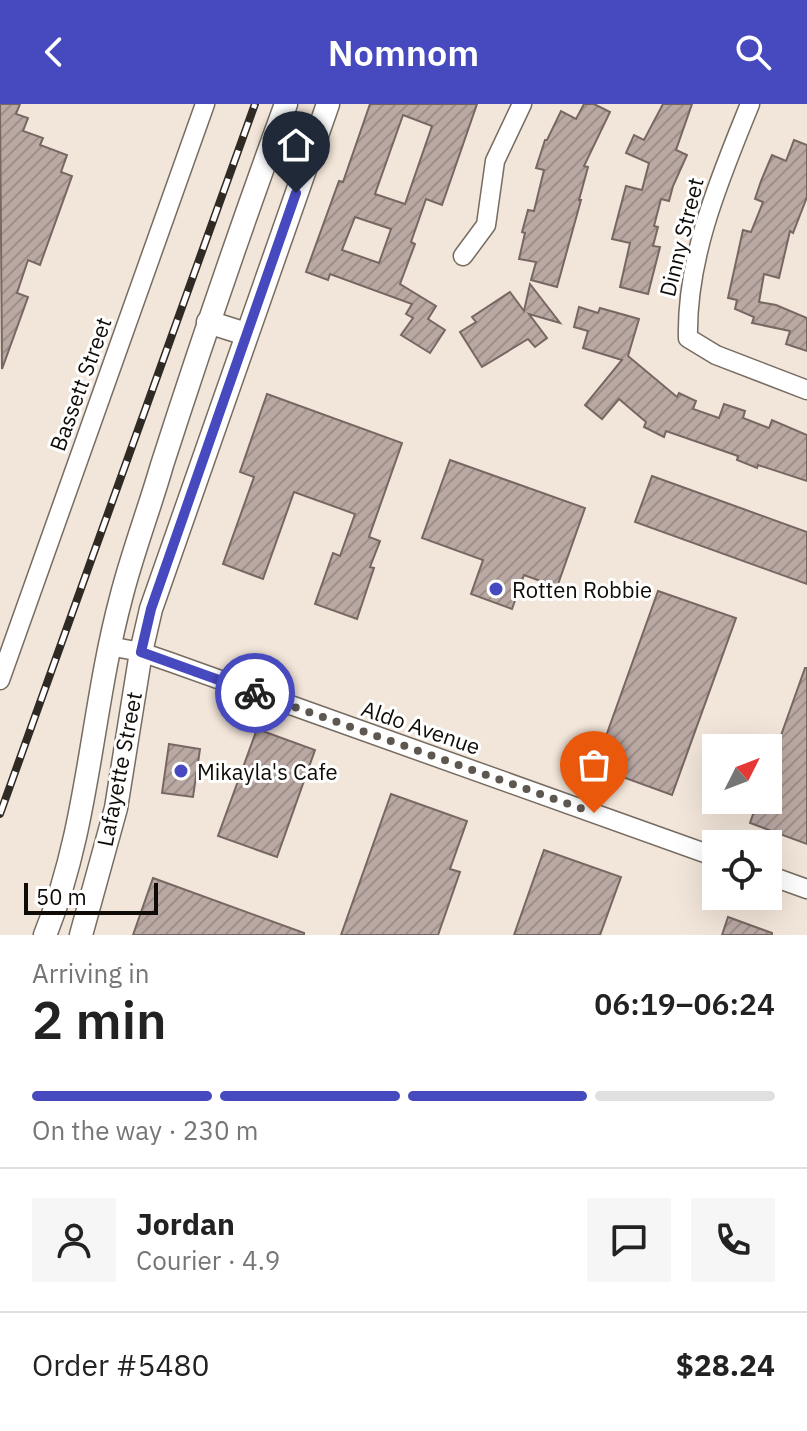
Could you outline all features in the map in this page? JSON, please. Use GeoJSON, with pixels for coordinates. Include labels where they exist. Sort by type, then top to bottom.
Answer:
{"type":"FeatureCollection","features":[{"type":"Feature","properties":{"kind":"main road","name":"Lafayette Street"},"geometry":{"type":"LineString","coordinates":[[45,935],[70,863],[109,646],[121,597],[208,322],[286,104]]}},
{"type":"Feature","properties":{"kind":"main road","name":"Lafayette Street"},"geometry":{"type":"LineString","coordinates":[[81,935],[116,808],[141,652],[151,609],[328,104]]}},
{"type":"Feature","properties":{"kind":"main road"},"geometry":{"type":"LineString","coordinates":[[208,322],[246,334]]}},
{"type":"Feature","properties":{"kind":"street","name":"Bassett Street"},"geometry":{"type":"LineString","coordinates":[[0,680],[205,104]]}},
{"type":"Feature","properties":{"kind":"street"},"geometry":{"type":"LineString","coordinates":[[463,256],[486,225],[495,161],[522,104]]}},
{"type":"Feature","properties":{"kind":"street","name":"Dinny Street"},"geometry":{"type":"LineString","coordinates":[[750,104],[712,196],[687,306],[688,338],[716,355],[807,390]]}},
{"type":"Feature","properties":{"kind":"street","name":"Aldo Avenue"},"geometry":{"type":"LineString","coordinates":[[109,646],[141,652],[702,852]]}},
{"type":"Feature","properties":{"kind":"street"},"geometry":{"type":"LineString","coordinates":[[782,880],[807,889]]}},
{"type":"Feature","properties":{"kind":"building"},"geometry":{"type":"Polygon","coordinates":[[[0,104],[20,104],[16,114],[28,118],[23,131],[43,138],[40,145],[67,155],[61,172],[72,176],[40,265],[28,260],[17,293],[28,297],[2,369],[0,104]]]}},
{"type":"Feature","properties":{"kind":"building"},"geometry":{"type":"Polygon","coordinates":[[[370,104],[477,104],[442,205],[426,199],[411,242],[415,244],[400,284],[436,306],[428,319],[445,330],[430,353],[401,335],[413,318],[406,314],[412,304],[330,274],[328,280],[306,272],[339,181],[343,182],[370,104]],[[403,115],[375,194],[405,204],[432,126],[403,115]],[[355,217],[342,250],[379,263],[391,229],[355,217]]]}},
{"type":"Feature","properties":{"kind":"building"},"geometry":{"type":"Polygon","coordinates":[[[584,104],[594,104],[610,112],[584,166],[588,167],[581,200],[557,287],[531,280],[536,262],[519,259],[525,233],[522,232],[528,210],[534,211],[544,170],[536,168],[545,140],[561,111],[576,119],[584,104]]]}},
{"type":"Feature","properties":{"kind":"building"},"geometry":{"type":"Polygon","coordinates":[[[663,104],[692,104],[676,150],[687,155],[669,201],[661,199],[654,226],[658,227],[653,246],[660,247],[648,294],[620,287],[630,243],[612,239],[626,186],[642,190],[649,163],[626,153],[634,135],[644,140],[663,104]]]}},
{"type":"Feature","properties":{"kind":"building"},"geometry":{"type":"Polygon","coordinates":[[[794,140],[807,145],[807,197],[793,233],[790,231],[779,278],[764,274],[759,302],[776,305],[807,318],[807,351],[786,344],[790,331],[752,323],[754,317],[735,309],[737,300],[728,298],[743,230],[751,232],[763,202],[755,199],[761,181],[772,155],[786,161],[794,140]]]}},
{"type":"Feature","properties":{"kind":"building"},"geometry":{"type":"Polygon","coordinates":[[[530,284],[560,323],[529,314],[547,338],[535,347],[528,339],[482,367],[460,332],[476,322],[472,317],[510,292],[524,311],[530,284]]]}},
{"type":"Feature","properties":{"kind":"building"},"geometry":{"type":"Polygon","coordinates":[[[579,307],[598,313],[600,308],[639,319],[628,356],[677,397],[679,393],[696,401],[693,409],[719,418],[724,404],[745,411],[743,418],[769,428],[772,420],[807,435],[807,481],[758,465],[757,468],[737,460],[738,456],[666,431],[664,437],[644,427],[646,422],[619,399],[602,419],[585,405],[622,360],[583,348],[588,331],[574,327],[579,307]]]}},
{"type":"Feature","properties":{"kind":"building"},"geometry":{"type":"Polygon","coordinates":[[[267,394],[402,443],[369,537],[380,541],[357,619],[315,604],[333,553],[340,556],[355,514],[294,492],[263,579],[223,564],[254,477],[240,472],[267,394]]]}},
{"type":"Feature","properties":{"kind":"building"},"geometry":{"type":"Polygon","coordinates":[[[450,460],[585,508],[557,587],[524,575],[512,609],[471,594],[483,560],[422,538],[450,460]]]}},
{"type":"Feature","properties":{"kind":"building"},"geometry":{"type":"Polygon","coordinates":[[[652,476],[807,532],[807,584],[635,522],[652,476]]]}},
{"type":"Feature","properties":{"kind":"building"},"geometry":{"type":"Polygon","coordinates":[[[658,591],[736,618],[672,795],[595,767],[658,591]]]}},
{"type":"Feature","properties":{"kind":"building"},"geometry":{"type":"Polygon","coordinates":[[[807,668],[807,844],[782,835],[782,830],[769,830],[750,823],[753,814],[782,814],[782,734],[807,668]]]}},
{"type":"Feature","properties":{"kind":"building"},"geometry":{"type":"Polygon","coordinates":[[[257,729],[315,750],[277,857],[218,836],[257,729]]]}},
{"type":"Feature","properties":{"kind":"building","name":"Mikayla's Cafe"},"geometry":{"type":"Polygon","coordinates":[[[169,744],[200,749],[193,797],[162,793],[169,744]]]}},
{"type":"Feature","properties":{"kind":"building"},"geometry":{"type":"Polygon","coordinates":[[[391,794],[467,821],[450,869],[460,872],[438,935],[341,935],[391,794]]]}},
{"type":"Feature","properties":{"kind":"building"},"geometry":{"type":"Polygon","coordinates":[[[544,850],[621,877],[600,935],[514,935],[544,850]]]}},
{"type":"Feature","properties":{"kind":"building"},"geometry":{"type":"Polygon","coordinates":[[[153,878],[304,933],[304,935],[133,935],[153,878]]]}},
{"type":"Feature","properties":{"kind":"building"},"geometry":{"type":"Polygon","coordinates":[[[728,917],[772,933],[772,935],[722,935],[728,917]]]}},
{"type":"Feature","properties":{"kind":"railway"},"geometry":{"type":"LineString","coordinates":[[0,814],[255,104]]}},
{"type":"Feature","properties":{"kind":"way so far"},"geometry":{"type":"LineString","coordinates":[[255,693],[594,813]]}},
{"type":"Feature","properties":{"kind":"place","name":"Rotten Robbie"},"geometry":{"type":"Point","coordinates":[496,589]}},
{"type":"Feature","properties":{"kind":"place","name":"Mikayla's Cafe"},"geometry":{"type":"Point","coordinates":[181,771]}},
{"type":"Feature","properties":{"kind":"route"},"geometry":{"type":"LineString","coordinates":[[255,693],[141,652],[151,609],[296,193]]}}]}
